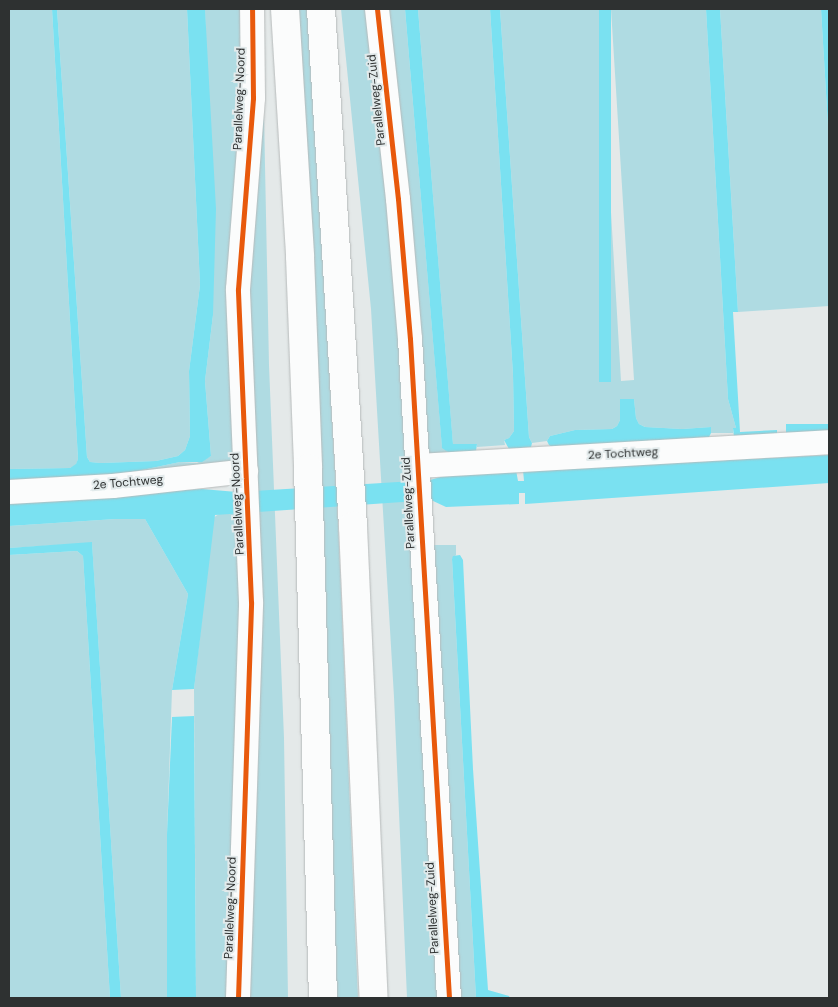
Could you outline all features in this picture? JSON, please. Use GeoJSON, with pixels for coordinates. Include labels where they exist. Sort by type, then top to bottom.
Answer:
{"type":"FeatureCollection","features":[{"type":"Feature","properties":{"kind":"highway"},"geometry":{"type":"LineString","coordinates":[[285,9],[300,257],[310,521],[323,998]]}},
{"type":"Feature","properties":{"kind":"highway"},"geometry":{"type":"LineString","coordinates":[[321,9],[350,464],[374,964],[374,998]]}},
{"type":"Feature","properties":{"kind":"highway"},"geometry":{"type":"LineString","coordinates":[[306,998],[307,953],[322,918]]}},
{"type":"Feature","properties":{"kind":"highway"},"geometry":{"type":"LineString","coordinates":[[374,964],[388,998]]}},
{"type":"Feature","properties":{"kind":"street","name":"Parallelweg-Noord"},"geometry":{"type":"LineString","coordinates":[[238,998],[251,602],[238,289],[253,98],[252,9]]}},
{"type":"Feature","properties":{"kind":"street","name":"Parallelweg-Zuid"},"geometry":{"type":"LineString","coordinates":[[377,9],[398,199],[410,339],[449,998]]}},
{"type":"Feature","properties":{"kind":"street","name":"2e Tochtweg"},"geometry":{"type":"LineString","coordinates":[[417,471],[829,442]]}},
{"type":"Feature","properties":{"kind":"street","name":"2e Tochtweg"},"geometry":{"type":"LineString","coordinates":[[9,492],[247,478]]}},
{"type":"Feature","properties":{"kind":"shaded area"},"geometry":{"type":"Polygon","coordinates":[[[9,9],[52,9],[78,459],[76,465],[70,468],[9,469],[9,9]]]}},
{"type":"Feature","properties":{"kind":"shaded area"},"geometry":{"type":"Polygon","coordinates":[[[57,9],[187,9],[200,285],[189,371],[190,436],[185,450],[178,456],[156,461],[101,463],[90,462],[87,457],[57,9]]]}},
{"type":"Feature","properties":{"kind":"shaded area"},"geometry":{"type":"Polygon","coordinates":[[[205,9],[244,9],[231,305],[237,455],[232,463],[123,474],[180,462],[197,463],[211,456],[205,381],[213,315],[205,9]]]}},
{"type":"Feature","properties":{"kind":"shaded area"},"geometry":{"type":"Polygon","coordinates":[[[299,9],[308,9],[319,189],[338,522],[358,998],[336,998],[309,187],[299,9]]]}},
{"type":"Feature","properties":{"kind":"shaded area"},"geometry":{"type":"Polygon","coordinates":[[[341,9],[370,9],[401,312],[439,998],[407,998],[394,697],[371,309],[341,9]]]}},
{"type":"Feature","properties":{"kind":"shaded area"},"geometry":{"type":"Polygon","coordinates":[[[385,9],[405,9],[442,447],[451,454],[431,454],[427,449],[385,9]]]}},
{"type":"Feature","properties":{"kind":"shaded area"},"geometry":{"type":"Polygon","coordinates":[[[418,9],[490,9],[513,375],[514,431],[509,438],[504,440],[505,445],[477,447],[477,444],[453,445],[418,9]]]}},
{"type":"Feature","properties":{"kind":"shaded area"},"geometry":{"type":"Polygon","coordinates":[[[500,9],[599,9],[621,381],[634,380],[611,9],[706,9],[728,399],[736,428],[733,429],[733,433],[711,433],[711,427],[682,429],[645,427],[639,424],[636,418],[634,399],[620,399],[620,420],[617,426],[612,429],[575,430],[550,436],[547,441],[532,443],[529,437],[500,9]]]}},
{"type":"Feature","properties":{"kind":"shaded area"},"geometry":{"type":"Polygon","coordinates":[[[720,9],[821,9],[829,143],[829,306],[738,312],[720,9]]]}},
{"type":"Feature","properties":{"kind":"shaded area"},"geometry":{"type":"Polygon","coordinates":[[[264,115],[269,365],[284,738],[288,998],[246,998],[246,297],[257,157],[264,115]]]}},
{"type":"Feature","properties":{"kind":"shaded area"},"geometry":{"type":"Polygon","coordinates":[[[238,512],[242,515],[231,998],[196,998],[194,689],[213,518],[219,514],[238,512]]]}},
{"type":"Feature","properties":{"kind":"shaded area"},"geometry":{"type":"Polygon","coordinates":[[[145,519],[188,594],[172,690],[167,834],[167,998],[121,998],[92,543],[9,548],[9,526],[145,519]]]}},
{"type":"Feature","properties":{"kind":"shaded area"},"geometry":{"type":"Polygon","coordinates":[[[430,545],[456,545],[456,555],[452,559],[476,998],[459,998],[430,545]]]}},
{"type":"Feature","properties":{"kind":"shaded area"},"geometry":{"type":"Polygon","coordinates":[[[77,551],[83,556],[110,998],[9,998],[9,555],[77,551]]]}},
{"type":"Feature","properties":{"kind":"water"},"geometry":{"type":"Polygon","coordinates":[[[52,9],[57,9],[87,457],[90,462],[101,463],[156,461],[178,456],[185,450],[190,436],[189,371],[200,285],[187,9],[205,9],[216,209],[213,315],[205,381],[211,456],[202,462],[180,462],[123,474],[9,481],[9,469],[70,468],[76,464],[78,459],[52,9]]]}},
{"type":"Feature","properties":{"kind":"water"},"geometry":{"type":"Polygon","coordinates":[[[405,9],[418,9],[453,444],[477,444],[476,451],[451,454],[442,448],[405,9]]]}},
{"type":"Feature","properties":{"kind":"water"},"geometry":{"type":"Polygon","coordinates":[[[490,9],[500,9],[529,437],[532,443],[531,447],[509,449],[504,440],[509,438],[514,431],[513,375],[490,9]]]}},
{"type":"Feature","properties":{"kind":"water"},"geometry":{"type":"Polygon","coordinates":[[[599,9],[611,9],[611,382],[599,382],[599,9]]]}},
{"type":"Feature","properties":{"kind":"water"},"geometry":{"type":"Polygon","coordinates":[[[706,9],[720,9],[738,312],[733,312],[740,432],[777,430],[777,435],[734,437],[733,428],[736,428],[728,399],[706,9]]]}},
{"type":"Feature","properties":{"kind":"water"},"geometry":{"type":"Polygon","coordinates":[[[821,9],[829,9],[829,143],[821,9]]]}},
{"type":"Feature","properties":{"kind":"water"},"geometry":{"type":"Polygon","coordinates":[[[620,399],[634,399],[636,418],[639,424],[645,427],[682,429],[711,427],[711,433],[709,437],[552,447],[549,445],[547,441],[550,436],[575,430],[612,429],[617,426],[620,420],[620,399]]]}},
{"type":"Feature","properties":{"kind":"water"},"geometry":{"type":"Polygon","coordinates":[[[786,424],[829,424],[829,433],[786,433],[786,424]]]}},
{"type":"Feature","properties":{"kind":"water"},"geometry":{"type":"Polygon","coordinates":[[[829,455],[829,483],[525,504],[525,493],[519,493],[519,504],[446,507],[431,500],[215,515],[194,689],[172,690],[188,594],[145,519],[9,526],[9,501],[202,489],[237,492],[430,480],[444,476],[516,470],[518,481],[524,481],[523,470],[829,455]]]}},
{"type":"Feature","properties":{"kind":"water"},"geometry":{"type":"Polygon","coordinates":[[[92,542],[121,998],[110,998],[83,556],[77,551],[9,555],[9,548],[92,542]]]}},
{"type":"Feature","properties":{"kind":"water"},"geometry":{"type":"Polygon","coordinates":[[[460,555],[463,560],[473,769],[488,990],[509,996],[510,998],[476,998],[452,559],[453,556],[460,555]]]}},
{"type":"Feature","properties":{"kind":"water"},"geometry":{"type":"Polygon","coordinates":[[[194,716],[196,998],[167,998],[167,834],[172,717],[194,716]]]}},
{"type":"Feature","properties":{"kind":"cycle path"},"geometry":{"type":"LineString","coordinates":[[238,998],[251,602],[238,289],[253,98],[252,9]]}},
{"type":"Feature","properties":{"kind":"cycle path"},"geometry":{"type":"LineString","coordinates":[[377,9],[398,199],[410,339],[449,998]]}}]}
